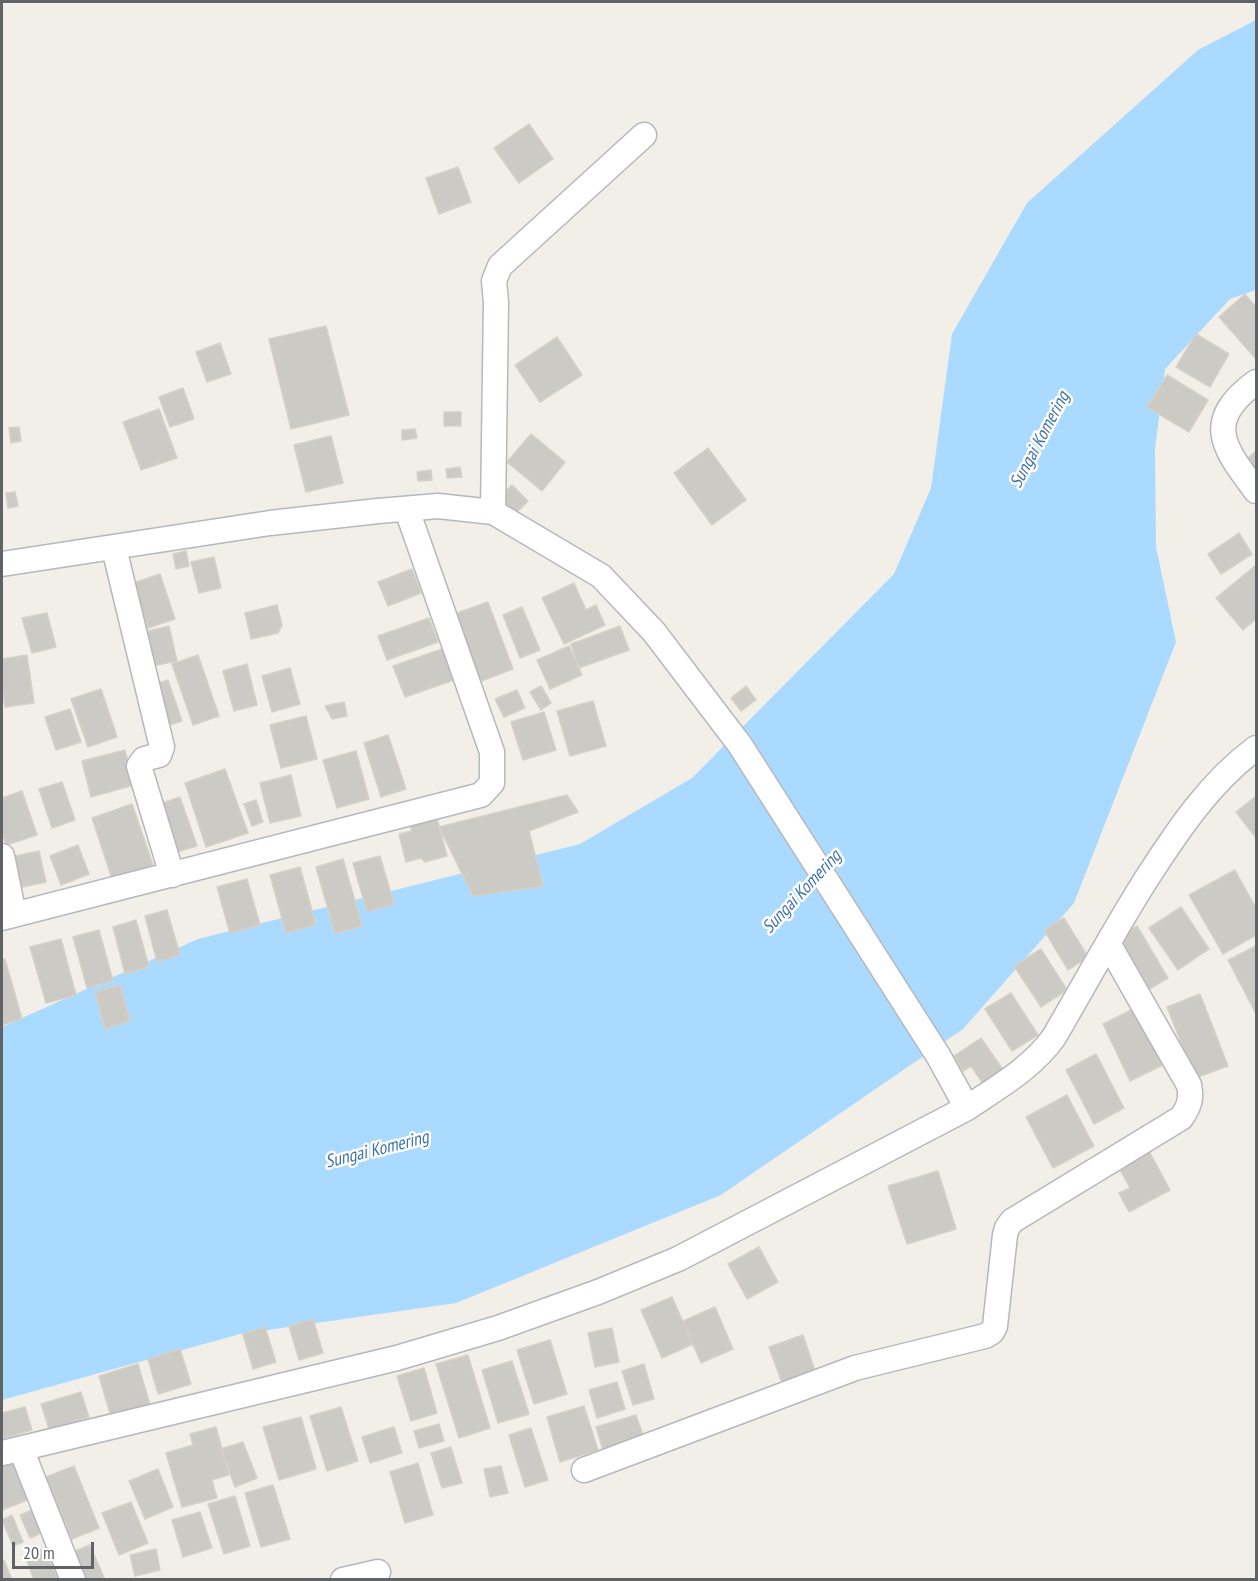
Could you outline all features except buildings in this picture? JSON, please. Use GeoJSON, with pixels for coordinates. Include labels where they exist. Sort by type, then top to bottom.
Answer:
{"type":"FeatureCollection","features":[{"type":"Feature","properties":{"kind":"street"},"geometry":{"type":"LineString","coordinates":[[493,513],[496,302],[494,281],[500,266],[644,135]]}},
{"type":"Feature","properties":{"kind":"street"},"geometry":{"type":"LineString","coordinates":[[1257,382],[1232,405],[1223,423],[1224,440],[1231,457],[1257,491]]}},
{"type":"Feature","properties":{"kind":"street"},"geometry":{"type":"LineString","coordinates":[[2,564],[270,524],[378,511],[438,506],[493,513],[602,576],[654,632],[740,745],[939,1057],[967,1108]]}},
{"type":"Feature","properties":{"kind":"street"},"geometry":{"type":"LineString","coordinates":[[2,855],[8,916],[481,795],[492,783],[492,752],[407,510]]}},
{"type":"Feature","properties":{"kind":"street"},"geometry":{"type":"LineString","coordinates":[[114,548],[162,747],[159,755],[144,759],[140,766],[172,874]]}},
{"type":"Feature","properties":{"kind":"street"},"geometry":{"type":"LineString","coordinates":[[74,1580],[11,1451],[397,1359],[498,1328],[598,1292],[678,1259],[967,1108],[1027,1067],[1043,1053],[1163,853],[1196,806],[1224,776],[1257,748]]}},
{"type":"Feature","properties":{"kind":"street"},"geometry":{"type":"LineString","coordinates":[[584,1470],[855,1368],[985,1336],[992,1332],[1007,1228],[1012,1221],[1181,1118],[1189,1107],[1191,1096],[1188,1085],[1108,943]]}},
{"type":"Feature","properties":{"kind":"street"},"geometry":{"type":"LineString","coordinates":[[343,1580],[378,1572]]}},
{"type":"Feature","properties":{"kind":"water","name":"Sungai Komering"},"geometry":{"type":"Polygon","coordinates":[[[1256,20],[1256,290],[1230,299],[1165,369],[1155,449],[1156,547],[1176,642],[1074,903],[963,1029],[721,1195],[456,1303],[240,1334],[2,1400],[2,1027],[198,939],[580,844],[692,778],[894,574],[931,488],[952,334],[1027,203],[1198,50],[1256,20]]]}}]}
